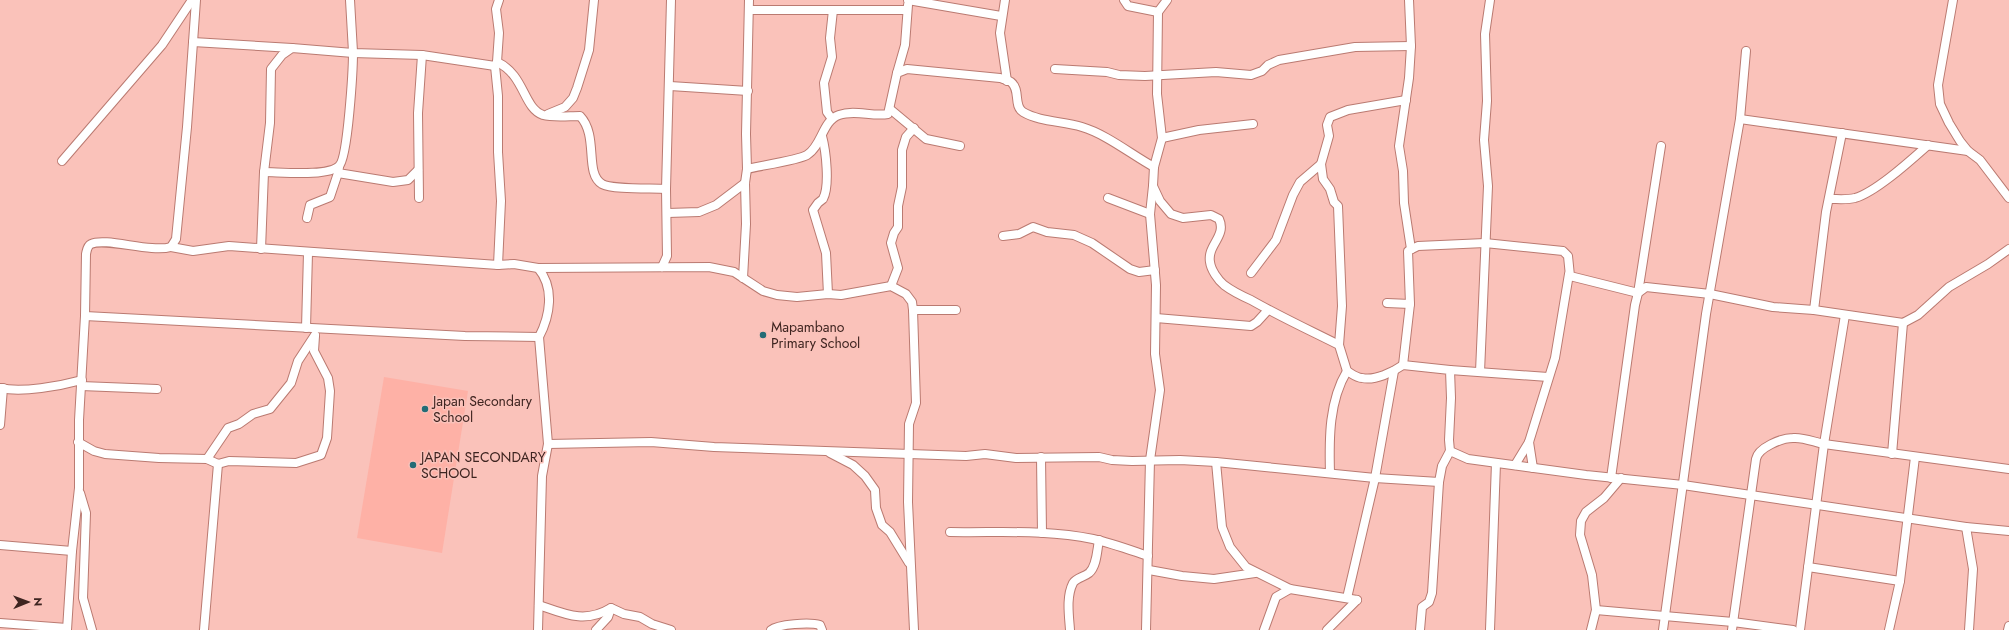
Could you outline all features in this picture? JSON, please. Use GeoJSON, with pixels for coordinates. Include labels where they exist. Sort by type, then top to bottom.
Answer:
{"type":"FeatureCollection","features":[{"type":"Feature","properties":{"kind":"street"},"geometry":{"type":"LineString","coordinates":[[62,161],[162,45],[192,0]]}},
{"type":"Feature","properties":{"kind":"street"},"geometry":{"type":"LineString","coordinates":[[171,247],[176,239],[188,127],[196,0]]}},
{"type":"Feature","properties":{"kind":"street"},"geometry":{"type":"LineString","coordinates":[[307,218],[310,205],[330,197],[346,145],[353,53],[350,0]]}},
{"type":"Feature","properties":{"kind":"street"},"geometry":{"type":"LineString","coordinates":[[498,265],[501,201],[498,152],[498,96],[496,64],[499,33],[496,9],[499,0]]}},
{"type":"Feature","properties":{"kind":"street"},"geometry":{"type":"LineString","coordinates":[[546,116],[565,107],[573,98],[589,50],[594,0]]}},
{"type":"Feature","properties":{"kind":"street"},"geometry":{"type":"LineString","coordinates":[[662,267],[667,256],[668,213],[666,189],[670,86],[671,0]]}},
{"type":"Feature","properties":{"kind":"street"},"geometry":{"type":"LineString","coordinates":[[743,278],[746,224],[745,183],[747,169],[746,134],[749,0]]}},
{"type":"Feature","properties":{"kind":"street"},"geometry":{"type":"LineString","coordinates":[[747,169],[807,156],[815,148],[832,119],[838,115],[856,112],[880,116],[888,114],[905,45],[908,0],[1001,16]]}},
{"type":"Feature","properties":{"kind":"street"},"geometry":{"type":"LineString","coordinates":[[1005,0],[1005,9],[1001,16],[1000,34],[1007,81]]}},
{"type":"Feature","properties":{"kind":"street"},"geometry":{"type":"LineString","coordinates":[[1124,0],[1128,6],[1158,12]]}},
{"type":"Feature","properties":{"kind":"street"},"geometry":{"type":"LineString","coordinates":[[1146,630],[1149,570],[1150,460],[1160,390],[1155,354],[1155,270],[1150,214],[1154,167],[1162,138],[1157,75],[1158,12],[1167,0]]}},
{"type":"Feature","properties":{"kind":"street"},"geometry":{"type":"LineString","coordinates":[[1409,0],[1411,46],[1406,100],[1399,146],[1403,171],[1404,203],[1411,249]]}},
{"type":"Feature","properties":{"kind":"street"},"geometry":{"type":"LineString","coordinates":[[1480,372],[1488,186],[1484,140],[1487,101],[1486,34],[1490,0]]}},
{"type":"Feature","properties":{"kind":"street"},"geometry":{"type":"LineString","coordinates":[[1953,0],[1938,85],[1940,104],[1949,123],[1968,151],[1980,160],[2009,198]]}},
{"type":"Feature","properties":{"kind":"street"},"geometry":{"type":"LineString","coordinates":[[749,10],[907,10]]}},
{"type":"Feature","properties":{"kind":"street"},"geometry":{"type":"LineString","coordinates":[[832,119],[827,112],[824,84],[832,57],[830,38],[833,10]]}},
{"type":"Feature","properties":{"kind":"street"},"geometry":{"type":"LineString","coordinates":[[193,42],[353,53],[422,55],[496,64],[512,71],[522,85],[531,107],[546,116],[580,116],[587,124],[590,136],[592,170],[602,184],[617,187],[666,189]]}},
{"type":"Feature","properties":{"kind":"street"},"geometry":{"type":"LineString","coordinates":[[1055,70],[1107,72],[1119,75],[1216,72],[1251,75],[1262,71],[1268,65],[1279,60],[1355,47],[1411,46]]}},
{"type":"Feature","properties":{"kind":"street"},"geometry":{"type":"LineString","coordinates":[[261,249],[264,172],[270,123],[271,69],[282,55],[292,48]]}},
{"type":"Feature","properties":{"kind":"street"},"geometry":{"type":"LineString","coordinates":[[1663,630],[1710,294],[1740,119],[1746,51]]}},
{"type":"Feature","properties":{"kind":"street"},"geometry":{"type":"LineString","coordinates":[[420,198],[418,170],[418,113],[422,55]]}},
{"type":"Feature","properties":{"kind":"street"},"geometry":{"type":"LineString","coordinates":[[897,73],[907,69],[1000,78],[1010,82],[1014,86],[1018,98],[1018,107],[1021,111],[1036,117],[1084,127],[1154,167]]}},
{"type":"Feature","properties":{"kind":"street"},"geometry":{"type":"LineString","coordinates":[[670,86],[748,92]]}},
{"type":"Feature","properties":{"kind":"street"},"geometry":{"type":"LineString","coordinates":[[1330,473],[1330,429],[1338,391],[1347,371],[1339,345],[1342,306],[1338,206],[1334,202],[1330,189],[1323,179],[1321,164],[1329,136],[1327,125],[1330,117],[1348,110],[1406,100]]}},
{"type":"Feature","properties":{"kind":"street"},"geometry":{"type":"LineString","coordinates":[[890,109],[926,139],[960,146]]}},
{"type":"Feature","properties":{"kind":"street"},"geometry":{"type":"LineString","coordinates":[[1740,119],[1968,151]]}},
{"type":"Feature","properties":{"kind":"street"},"geometry":{"type":"LineString","coordinates":[[1162,138],[1199,130],[1253,124]]}},
{"type":"Feature","properties":{"kind":"street"},"geometry":{"type":"LineString","coordinates":[[891,286],[898,268],[892,243],[894,233],[898,227],[898,206],[902,187],[902,150],[906,137],[914,128]]}},
{"type":"Feature","properties":{"kind":"street"},"geometry":{"type":"LineString","coordinates":[[1814,310],[1826,212],[1830,199],[1842,133]]}},
{"type":"Feature","properties":{"kind":"street"},"geometry":{"type":"LineString","coordinates":[[822,136],[826,150],[826,190],[823,199],[813,210],[826,253],[828,294]]}},
{"type":"Feature","properties":{"kind":"street"},"geometry":{"type":"LineString","coordinates":[[1830,199],[1852,199],[1861,196],[1897,172],[1928,145]]}},
{"type":"Feature","properties":{"kind":"street"},"geometry":{"type":"LineString","coordinates":[[1611,478],[1661,146]]}},
{"type":"Feature","properties":{"kind":"street"},"geometry":{"type":"LineString","coordinates":[[1251,273],[1276,240],[1283,226],[1293,195],[1300,182],[1321,164]]}},
{"type":"Feature","properties":{"kind":"street"},"geometry":{"type":"LineString","coordinates":[[264,172],[325,172],[338,170],[393,182],[408,180],[418,170]]}},
{"type":"Feature","properties":{"kind":"street"},"geometry":{"type":"LineString","coordinates":[[668,213],[699,212],[705,210],[716,205],[745,183]]}},
{"type":"Feature","properties":{"kind":"street"},"geometry":{"type":"LineString","coordinates":[[1153,186],[1160,202],[1171,214],[1177,217],[1211,215],[1219,219],[1222,225],[1220,237],[1210,255],[1210,263],[1217,277],[1224,285],[1268,310],[1339,345]]}},
{"type":"Feature","properties":{"kind":"street"},"geometry":{"type":"LineString","coordinates":[[1108,198],[1150,214]]}},
{"type":"Feature","properties":{"kind":"street"},"geometry":{"type":"LineString","coordinates":[[1003,236],[1019,234],[1033,227],[1047,232],[1074,235],[1092,243],[1130,269],[1139,272],[1155,270]]}},
{"type":"Feature","properties":{"kind":"street"},"geometry":{"type":"LineString","coordinates":[[0,623],[67,629],[72,551],[79,488],[78,442],[85,316],[86,254],[87,247],[92,243],[107,243],[162,250],[171,247],[193,251],[229,246],[308,253],[498,265],[514,264],[538,268],[709,267],[734,272],[763,291],[777,295],[797,297],[828,294],[841,295],[891,286],[906,294],[912,302],[913,310],[916,403],[908,424],[908,454],[914,630]]}},
{"type":"Feature","properties":{"kind":"street"},"geometry":{"type":"LineString","coordinates":[[1403,365],[1410,304],[1408,251],[1423,245],[1485,243],[1563,251],[1568,256],[1569,274],[1555,358],[1529,442],[1515,465]]}},
{"type":"Feature","properties":{"kind":"street"},"geometry":{"type":"LineString","coordinates":[[1569,274],[1573,278],[1638,293],[1646,287],[1710,294],[1773,307],[1814,310],[1903,323],[1918,315],[1949,286],[1988,264],[2009,249]]}},
{"type":"Feature","properties":{"kind":"street"},"geometry":{"type":"LineString","coordinates":[[306,328],[308,253]]}},
{"type":"Feature","properties":{"kind":"street"},"geometry":{"type":"LineString","coordinates":[[538,268],[545,275],[549,302],[547,321],[539,337],[548,444],[542,476],[538,630]]}},
{"type":"Feature","properties":{"kind":"street"},"geometry":{"type":"LineString","coordinates":[[1387,302],[1410,304]]}},
{"type":"Feature","properties":{"kind":"street"},"geometry":{"type":"LineString","coordinates":[[913,310],[956,310]]}},
{"type":"Feature","properties":{"kind":"street"},"geometry":{"type":"LineString","coordinates":[[1156,318],[1251,326],[1268,310]]}},
{"type":"Feature","properties":{"kind":"street"},"geometry":{"type":"LineString","coordinates":[[1800,630],[1824,444],[1845,315]]}},
{"type":"Feature","properties":{"kind":"street"},"geometry":{"type":"LineString","coordinates":[[85,316],[306,328],[315,332],[539,337]]}},
{"type":"Feature","properties":{"kind":"street"},"geometry":{"type":"LineString","coordinates":[[1892,454],[1903,323]]}},
{"type":"Feature","properties":{"kind":"street"},"geometry":{"type":"LineString","coordinates":[[206,459],[228,428],[239,424],[253,414],[270,409],[291,383],[298,361],[315,332]]}},
{"type":"Feature","properties":{"kind":"street"},"geometry":{"type":"LineString","coordinates":[[78,442],[94,451],[105,454],[159,458],[206,459],[218,464],[229,461],[296,462],[321,455],[327,438],[330,391],[328,378],[314,351],[315,332]]}},
{"type":"Feature","properties":{"kind":"street"},"geometry":{"type":"LineString","coordinates":[[1347,371],[1366,379],[1394,371],[1403,365],[1548,378]]}},
{"type":"Feature","properties":{"kind":"street"},"geometry":{"type":"LineString","coordinates":[[1420,630],[1422,607],[1429,602],[1432,593],[1439,482],[1442,466],[1450,451],[1450,370]]}},
{"type":"Feature","properties":{"kind":"street"},"geometry":{"type":"LineString","coordinates":[[1347,598],[1375,478],[1394,371]]}},
{"type":"Feature","properties":{"kind":"street"},"geometry":{"type":"LineString","coordinates":[[0,425],[2,388],[46,388],[81,383],[157,389]]}},
{"type":"Feature","properties":{"kind":"street"},"geometry":{"type":"LineString","coordinates":[[1732,626],[1757,456],[1760,451],[1790,438],[1892,454],[2009,469]]}},
{"type":"Feature","properties":{"kind":"street"},"geometry":{"type":"LineString","coordinates":[[548,444],[651,442],[714,447],[908,454],[1099,457],[1132,462],[1150,460],[1216,462],[1375,478],[1439,482]]}},
{"type":"Feature","properties":{"kind":"street"},"geometry":{"type":"LineString","coordinates":[[1529,442],[1533,468]]}},
{"type":"Feature","properties":{"kind":"street"},"geometry":{"type":"LineString","coordinates":[[827,451],[853,465],[865,476],[875,490],[876,508],[882,525],[890,532],[911,567]]}},
{"type":"Feature","properties":{"kind":"street"},"geometry":{"type":"LineString","coordinates":[[1450,451],[1468,459],[1611,478],[1683,485],[1966,527],[2009,531]]}},
{"type":"Feature","properties":{"kind":"street"},"geometry":{"type":"LineString","coordinates":[[1041,457],[1042,533]]}},
{"type":"Feature","properties":{"kind":"street"},"geometry":{"type":"LineString","coordinates":[[1890,630],[1900,581],[1916,457]]}},
{"type":"Feature","properties":{"kind":"street"},"geometry":{"type":"LineString","coordinates":[[1216,462],[1222,527],[1230,547],[1246,567],[1255,573],[1290,589],[1357,600],[1327,630]]}},
{"type":"Feature","properties":{"kind":"street"},"geometry":{"type":"LineString","coordinates":[[1490,630],[1496,463]]}},
{"type":"Feature","properties":{"kind":"street"},"geometry":{"type":"LineString","coordinates":[[204,630],[218,464]]}},
{"type":"Feature","properties":{"kind":"street"},"geometry":{"type":"LineString","coordinates":[[1590,630],[1596,610],[1592,575],[1580,535],[1581,521],[1586,512],[1604,498],[1621,478]]}},
{"type":"Feature","properties":{"kind":"street"},"geometry":{"type":"LineString","coordinates":[[79,488],[86,513],[83,598],[92,630]]}},
{"type":"Feature","properties":{"kind":"street"},"geometry":{"type":"LineString","coordinates":[[1966,527],[1973,569],[1969,630]]}},
{"type":"Feature","properties":{"kind":"street"},"geometry":{"type":"LineString","coordinates":[[950,532],[1042,533],[1099,540],[1148,556]]}},
{"type":"Feature","properties":{"kind":"street"},"geometry":{"type":"LineString","coordinates":[[1070,630],[1068,602],[1070,591],[1074,581],[1090,572],[1094,563],[1099,540]]}},
{"type":"Feature","properties":{"kind":"street"},"geometry":{"type":"LineString","coordinates":[[0,545],[72,551]]}},
{"type":"Feature","properties":{"kind":"street"},"geometry":{"type":"LineString","coordinates":[[1808,567],[1900,581]]}},
{"type":"Feature","properties":{"kind":"street"},"geometry":{"type":"LineString","coordinates":[[1149,570],[1182,576],[1214,579],[1255,573]]}},
{"type":"Feature","properties":{"kind":"street"},"geometry":{"type":"LineString","coordinates":[[1264,630],[1276,597],[1290,589]]}},
{"type":"Feature","properties":{"kind":"street"},"geometry":{"type":"LineString","coordinates":[[539,605],[572,616],[585,617],[604,612],[612,608]]}},
{"type":"Feature","properties":{"kind":"street"},"geometry":{"type":"LineString","coordinates":[[596,630],[608,617],[612,608]]}},
{"type":"Feature","properties":{"kind":"street"},"geometry":{"type":"LineString","coordinates":[[612,608],[624,614],[640,617],[652,624],[671,630]]}},
{"type":"Feature","properties":{"kind":"street"},"geometry":{"type":"LineString","coordinates":[[1596,610],[1666,616],[1732,626],[1793,630]]}},
{"type":"Feature","properties":{"kind":"street"},"geometry":{"type":"LineString","coordinates":[[771,630],[775,626],[782,625],[814,624],[820,625],[822,630]]}},
{"type":"Feature","properties":{"kind":"street"},"geometry":{"type":"LineString","coordinates":[[2008,630],[2009,626]]}},
{"type":"Feature","properties":{"kind":"shaded area","name":"JAPAN SECONDARY SCHOOL"},"geometry":{"type":"Polygon","coordinates":[[[384,377],[468,391],[442,553],[357,538],[384,377]]]}},
{"type":"Feature","properties":{"kind":"place","name":"Mapambano Primary School"},"geometry":{"type":"Point","coordinates":[763,335]}},
{"type":"Feature","properties":{"kind":"place","name":"Japan Secondary School"},"geometry":{"type":"Point","coordinates":[425,409]}},
{"type":"Feature","properties":{"kind":"place","name":"JAPAN SECONDARY SCHOOL"},"geometry":{"type":"Point","coordinates":[413,465]}}]}
